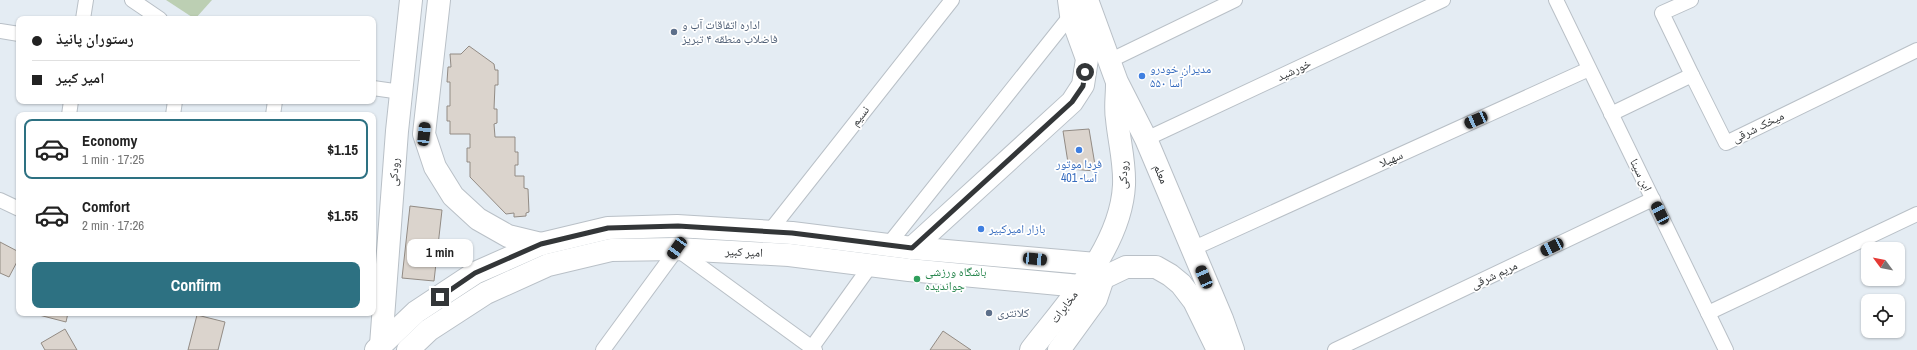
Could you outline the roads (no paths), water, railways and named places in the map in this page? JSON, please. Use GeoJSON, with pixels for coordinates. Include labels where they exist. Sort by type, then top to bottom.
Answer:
{"type":"FeatureCollection","features":[{"type":"Feature","properties":{"kind":"main road","name":"رودکى"},"geometry":{"type":"LineString","coordinates":[[378,348],[380,271],[411,0]]}},
{"type":"Feature","properties":{"kind":"main road"},"geometry":{"type":"LineString","coordinates":[[439,0],[424,134],[435,167],[453,196],[478,219],[508,236],[541,244]]}},
{"type":"Feature","properties":{"kind":"main road","name":"معلم"},"geometry":{"type":"LineString","coordinates":[[1088,0],[1117,82],[1146,139],[1222,319],[1233,350]]}},
{"type":"Feature","properties":{"kind":"main road"},"geometry":{"type":"LineString","coordinates":[[909,270],[912,248],[1072,102],[1083,86],[1087,59],[1070,8]]}},
{"type":"Feature","properties":{"kind":"main road","name":"رودکی"},"geometry":{"type":"LineString","coordinates":[[1100,271],[1116,222],[1124,187],[1124,157],[1116,118],[1117,82]]}},
{"type":"Feature","properties":{"kind":"main road","name":"امیر کبیر"},"geometry":{"type":"LineString","coordinates":[[378,348],[416,312],[475,273],[541,244],[608,228],[678,226],[769,232],[1100,271]]}},
{"type":"Feature","properties":{"kind":"main road","name":"امیر کبیر"},"geometry":{"type":"LineString","coordinates":[[408,350],[430,330],[486,293],[548,265],[611,250],[677,248],[790,255],[871,266],[1080,286]]}},
{"type":"Feature","properties":{"kind":"main road"},"geometry":{"type":"LineString","coordinates":[[1100,271],[1140,266],[1156,267],[1170,275],[1181,284],[1194,301],[1218,350]]}},
{"type":"Feature","properties":{"kind":"main road","name":"مخابرات"},"geometry":{"type":"LineString","coordinates":[[1031,350],[1080,286],[1100,271]]}},
{"type":"Feature","properties":{"kind":"main road","name":"مخابرات"},"geometry":{"type":"LineString","coordinates":[[1059,350],[1096,299],[1100,271]]}},
{"type":"Feature","properties":{"kind":"street"},"geometry":{"type":"LineString","coordinates":[[83,16],[86,0]]}},
{"type":"Feature","properties":{"kind":"street"},"geometry":{"type":"LineString","coordinates":[[132,0],[156,16]]}},
{"type":"Feature","properties":{"kind":"street","name":"نسیم"},"geometry":{"type":"LineString","coordinates":[[769,232],[952,0]]}},
{"type":"Feature","properties":{"kind":"street"},"geometry":{"type":"LineString","coordinates":[[1109,61],[1235,0]]}},
{"type":"Feature","properties":{"kind":"street","name":"خورشید"},"geometry":{"type":"LineString","coordinates":[[1146,139],[1443,0]]}},
{"type":"Feature","properties":{"kind":"street","name":"ابن سینا"},"geometry":{"type":"LineString","coordinates":[[1556,0],[1726,350]]}},
{"type":"Feature","properties":{"kind":"street"},"geometry":{"type":"LineString","coordinates":[[1611,114],[1692,76],[1662,13],[1691,0]]}},
{"type":"Feature","properties":{"kind":"street"},"geometry":{"type":"LineString","coordinates":[[888,245],[1070,8]]}},
{"type":"Feature","properties":{"kind":"street"},"geometry":{"type":"LineString","coordinates":[[0,31],[16,34]]}},
{"type":"Feature","properties":{"kind":"street","name":"میخک شرقی"},"geometry":{"type":"LineString","coordinates":[[1692,76],[1726,143],[1917,50]]}},
{"type":"Feature","properties":{"kind":"street","name":"سهیلا"},"geometry":{"type":"LineString","coordinates":[[1192,249],[1589,69]]}},
{"type":"Feature","properties":{"kind":"street"},"geometry":{"type":"LineString","coordinates":[[376,88],[401,92]]}},
{"type":"Feature","properties":{"kind":"street","name":"مریم شرقی"},"geometry":{"type":"LineString","coordinates":[[1335,350],[1653,199]]}},
{"type":"Feature","properties":{"kind":"street"},"geometry":{"type":"LineString","coordinates":[[0,200],[16,208]]}},
{"type":"Feature","properties":{"kind":"street"},"geometry":{"type":"LineString","coordinates":[[1708,313],[1917,214]]}},
{"type":"Feature","properties":{"kind":"street"},"geometry":{"type":"LineString","coordinates":[[603,350],[677,248],[678,226]]}},
{"type":"Feature","properties":{"kind":"street"},"geometry":{"type":"LineString","coordinates":[[677,248],[812,349],[871,266]]}},
{"type":"Feature","properties":{"kind":"place","name":"اداره اتفاقات آب و فاضلاب منطقه ۴ تبریز"},"geometry":{"type":"Point","coordinates":[674,32]}},
{"type":"Feature","properties":{"kind":"place","name":"مدیران خودرو ۵۵۰ آسا"},"geometry":{"type":"Point","coordinates":[1142,76]}},
{"type":"Feature","properties":{"kind":"place","name":"فردا موتور 401 -آسا"},"geometry":{"type":"Point","coordinates":[1079,150]}},
{"type":"Feature","properties":{"kind":"place","name":"بازار امیرکبیر"},"geometry":{"type":"Point","coordinates":[981,229]}},
{"type":"Feature","properties":{"kind":"place","name":"باشگاه ورزشی جواندیده"},"geometry":{"type":"Point","coordinates":[917,279]}},
{"type":"Feature","properties":{"kind":"place","name":"کلانتری"},"geometry":{"type":"Point","coordinates":[989,313]}}]}
